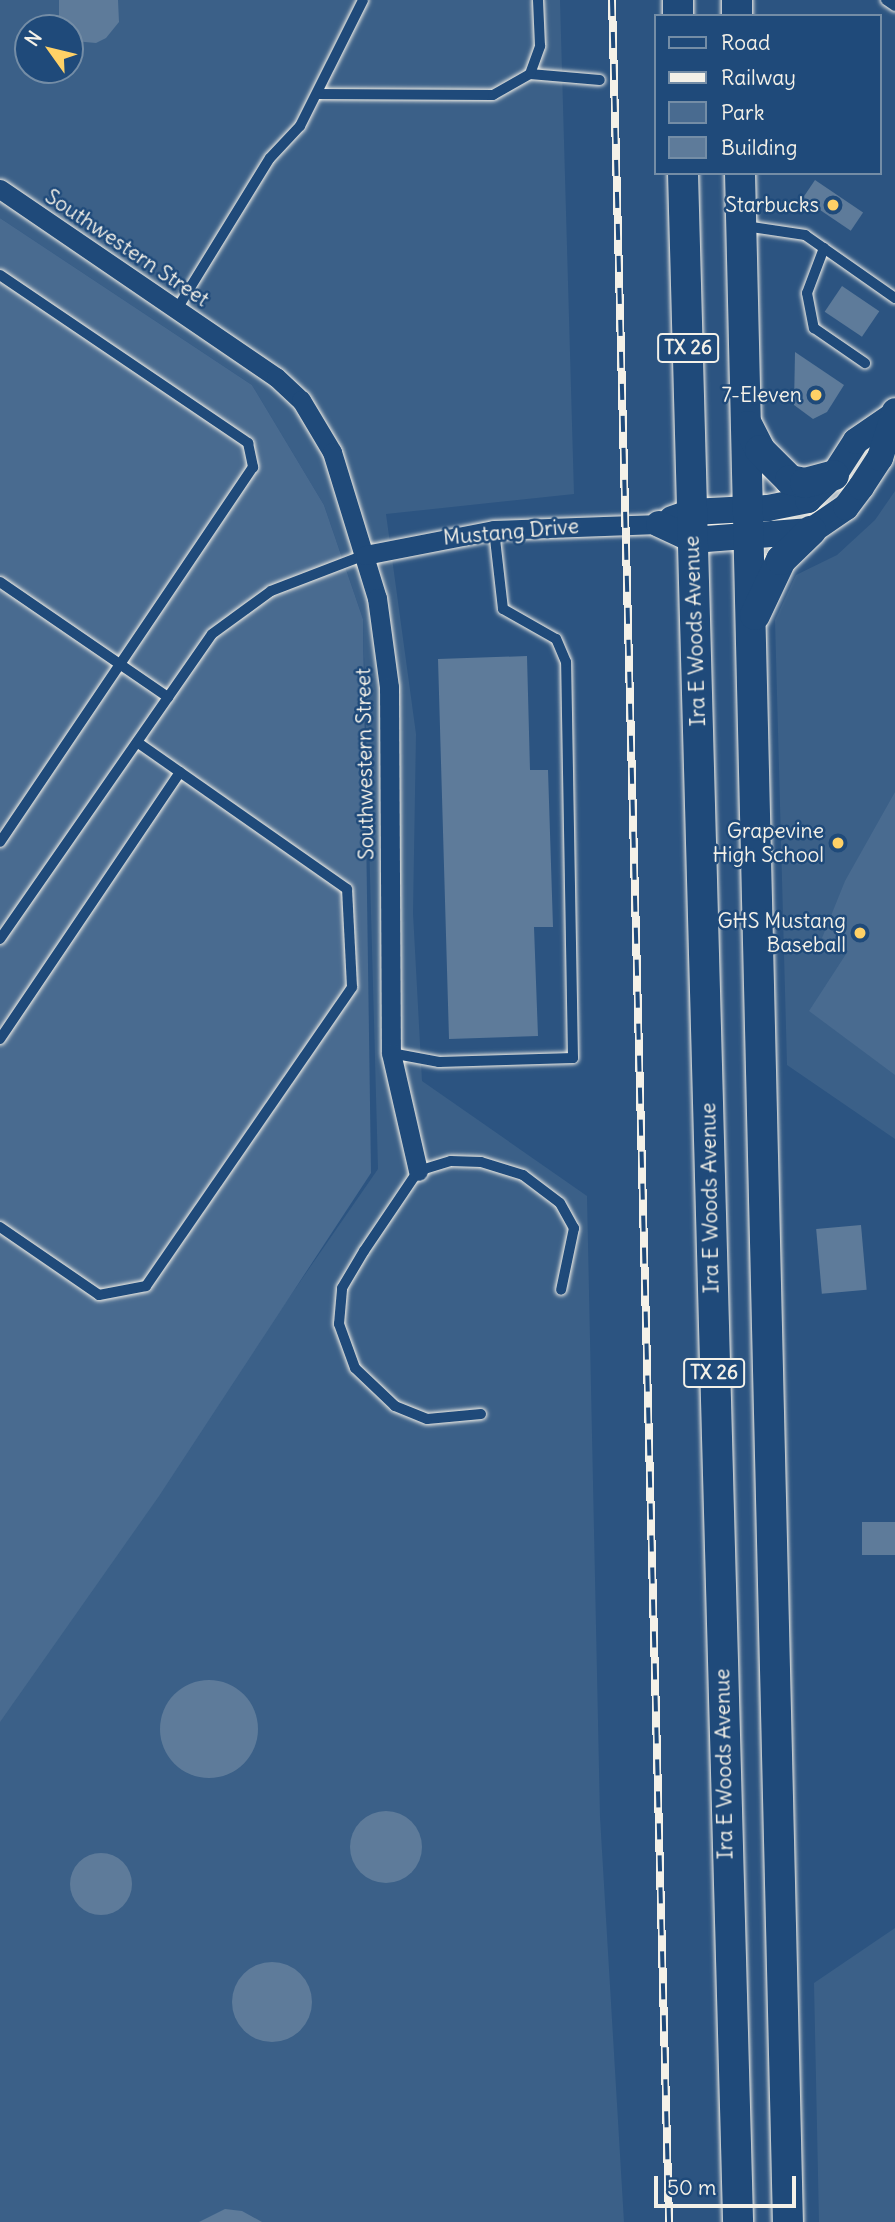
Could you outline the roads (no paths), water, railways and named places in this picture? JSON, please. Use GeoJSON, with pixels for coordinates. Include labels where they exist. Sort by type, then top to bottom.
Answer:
{"type":"FeatureCollection","features":[{"type":"Feature","properties":{"kind":"main road","name":"Ira E Woods Avenue"},"geometry":{"type":"LineString","coordinates":[[683,175],[738,2222]]}},
{"type":"Feature","properties":{"kind":"main road","name":"TX 26"},"geometry":{"type":"LineString","coordinates":[[740,175],[788,2222]]}},
{"type":"Feature","properties":{"kind":"main road","name":"Mustang Drive"},"geometry":{"type":"LineString","coordinates":[[749,523],[808,500],[834,475],[856,442],[894,416]]}},
{"type":"Feature","properties":{"kind":"main road","name":"Mustang Drive"},"geometry":{"type":"LineString","coordinates":[[659,524],[693,526],[749,523],[811,531],[846,507],[861,487],[880,458],[894,416]]}},
{"type":"Feature","properties":{"kind":"main road"},"geometry":{"type":"LineString","coordinates":[[745,418],[760,450],[778,473],[805,483],[834,475]]}},
{"type":"Feature","properties":{"kind":"main road"},"geometry":{"type":"LineString","coordinates":[[750,629],[781,560],[811,531]]}},
{"type":"Feature","properties":{"kind":"street","name":"Southwestern Street"},"geometry":{"type":"LineString","coordinates":[[0,189],[276,377],[301,400],[332,452],[377,598],[389,687],[391,1052],[418,1171]]}},
{"type":"Feature","properties":{"kind":"street","name":"Mustang Drive"},"geometry":{"type":"LineString","coordinates":[[365,555],[494,530],[659,524]]}},
{"type":"Feature","properties":{"kind":"lane"},"geometry":{"type":"LineString","coordinates":[[177,309],[270,158],[300,126],[363,0]]}},
{"type":"Feature","properties":{"kind":"lane"},"geometry":{"type":"LineString","coordinates":[[530,74],[540,46],[538,0]]}},
{"type":"Feature","properties":{"kind":"lane"},"geometry":{"type":"LineString","coordinates":[[886,0],[895,6]]}},
{"type":"Feature","properties":{"kind":"lane"},"geometry":{"type":"LineString","coordinates":[[317,94],[493,95],[530,74],[600,80]]}},
{"type":"Feature","properties":{"kind":"lane"},"geometry":{"type":"LineString","coordinates":[[741,225],[805,235],[895,298]]}},
{"type":"Feature","properties":{"kind":"lane"},"geometry":{"type":"LineString","coordinates":[[824,248],[807,293],[814,328],[865,363]]}},
{"type":"Feature","properties":{"kind":"lane"},"geometry":{"type":"LineString","coordinates":[[0,275],[248,443],[253,467],[0,842]]}},
{"type":"Feature","properties":{"kind":"lane"},"geometry":{"type":"LineString","coordinates":[[391,1052],[439,1062],[572,1058],[566,662],[556,639],[503,609],[494,530]]}},
{"type":"Feature","properties":{"kind":"lane"},"geometry":{"type":"LineString","coordinates":[[0,939],[212,634],[271,591],[365,555]]}},
{"type":"Feature","properties":{"kind":"lane"},"geometry":{"type":"LineString","coordinates":[[0,582],[169,696]]}},
{"type":"Feature","properties":{"kind":"lane"},"geometry":{"type":"LineString","coordinates":[[0,1227],[99,1296],[146,1286],[352,987],[347,889],[137,743]]}},
{"type":"Feature","properties":{"kind":"lane"},"geometry":{"type":"LineString","coordinates":[[0,1039],[180,772]]}},
{"type":"Feature","properties":{"kind":"lane"},"geometry":{"type":"LineString","coordinates":[[481,1414],[427,1419],[395,1406],[355,1368],[339,1324],[342,1289],[418,1171],[451,1161],[481,1162],[523,1175],[560,1203],[573,1228],[561,1290]]}},
{"type":"Feature","properties":{"kind":"railway"},"geometry":{"type":"LineString","coordinates":[[612,0],[669,2222]]}},
{"type":"Feature","properties":{"kind":"place","name":"Starbucks"},"geometry":{"type":"Point","coordinates":[833,205]}},
{"type":"Feature","properties":{"kind":"place","name":"7-Eleven"},"geometry":{"type":"Point","coordinates":[816,395]}},
{"type":"Feature","properties":{"kind":"place","name":"Grapevine High School"},"geometry":{"type":"Point","coordinates":[838,843]}},
{"type":"Feature","properties":{"kind":"place","name":"GHS Mustang Baseball"},"geometry":{"type":"Point","coordinates":[860,933]}}]}
